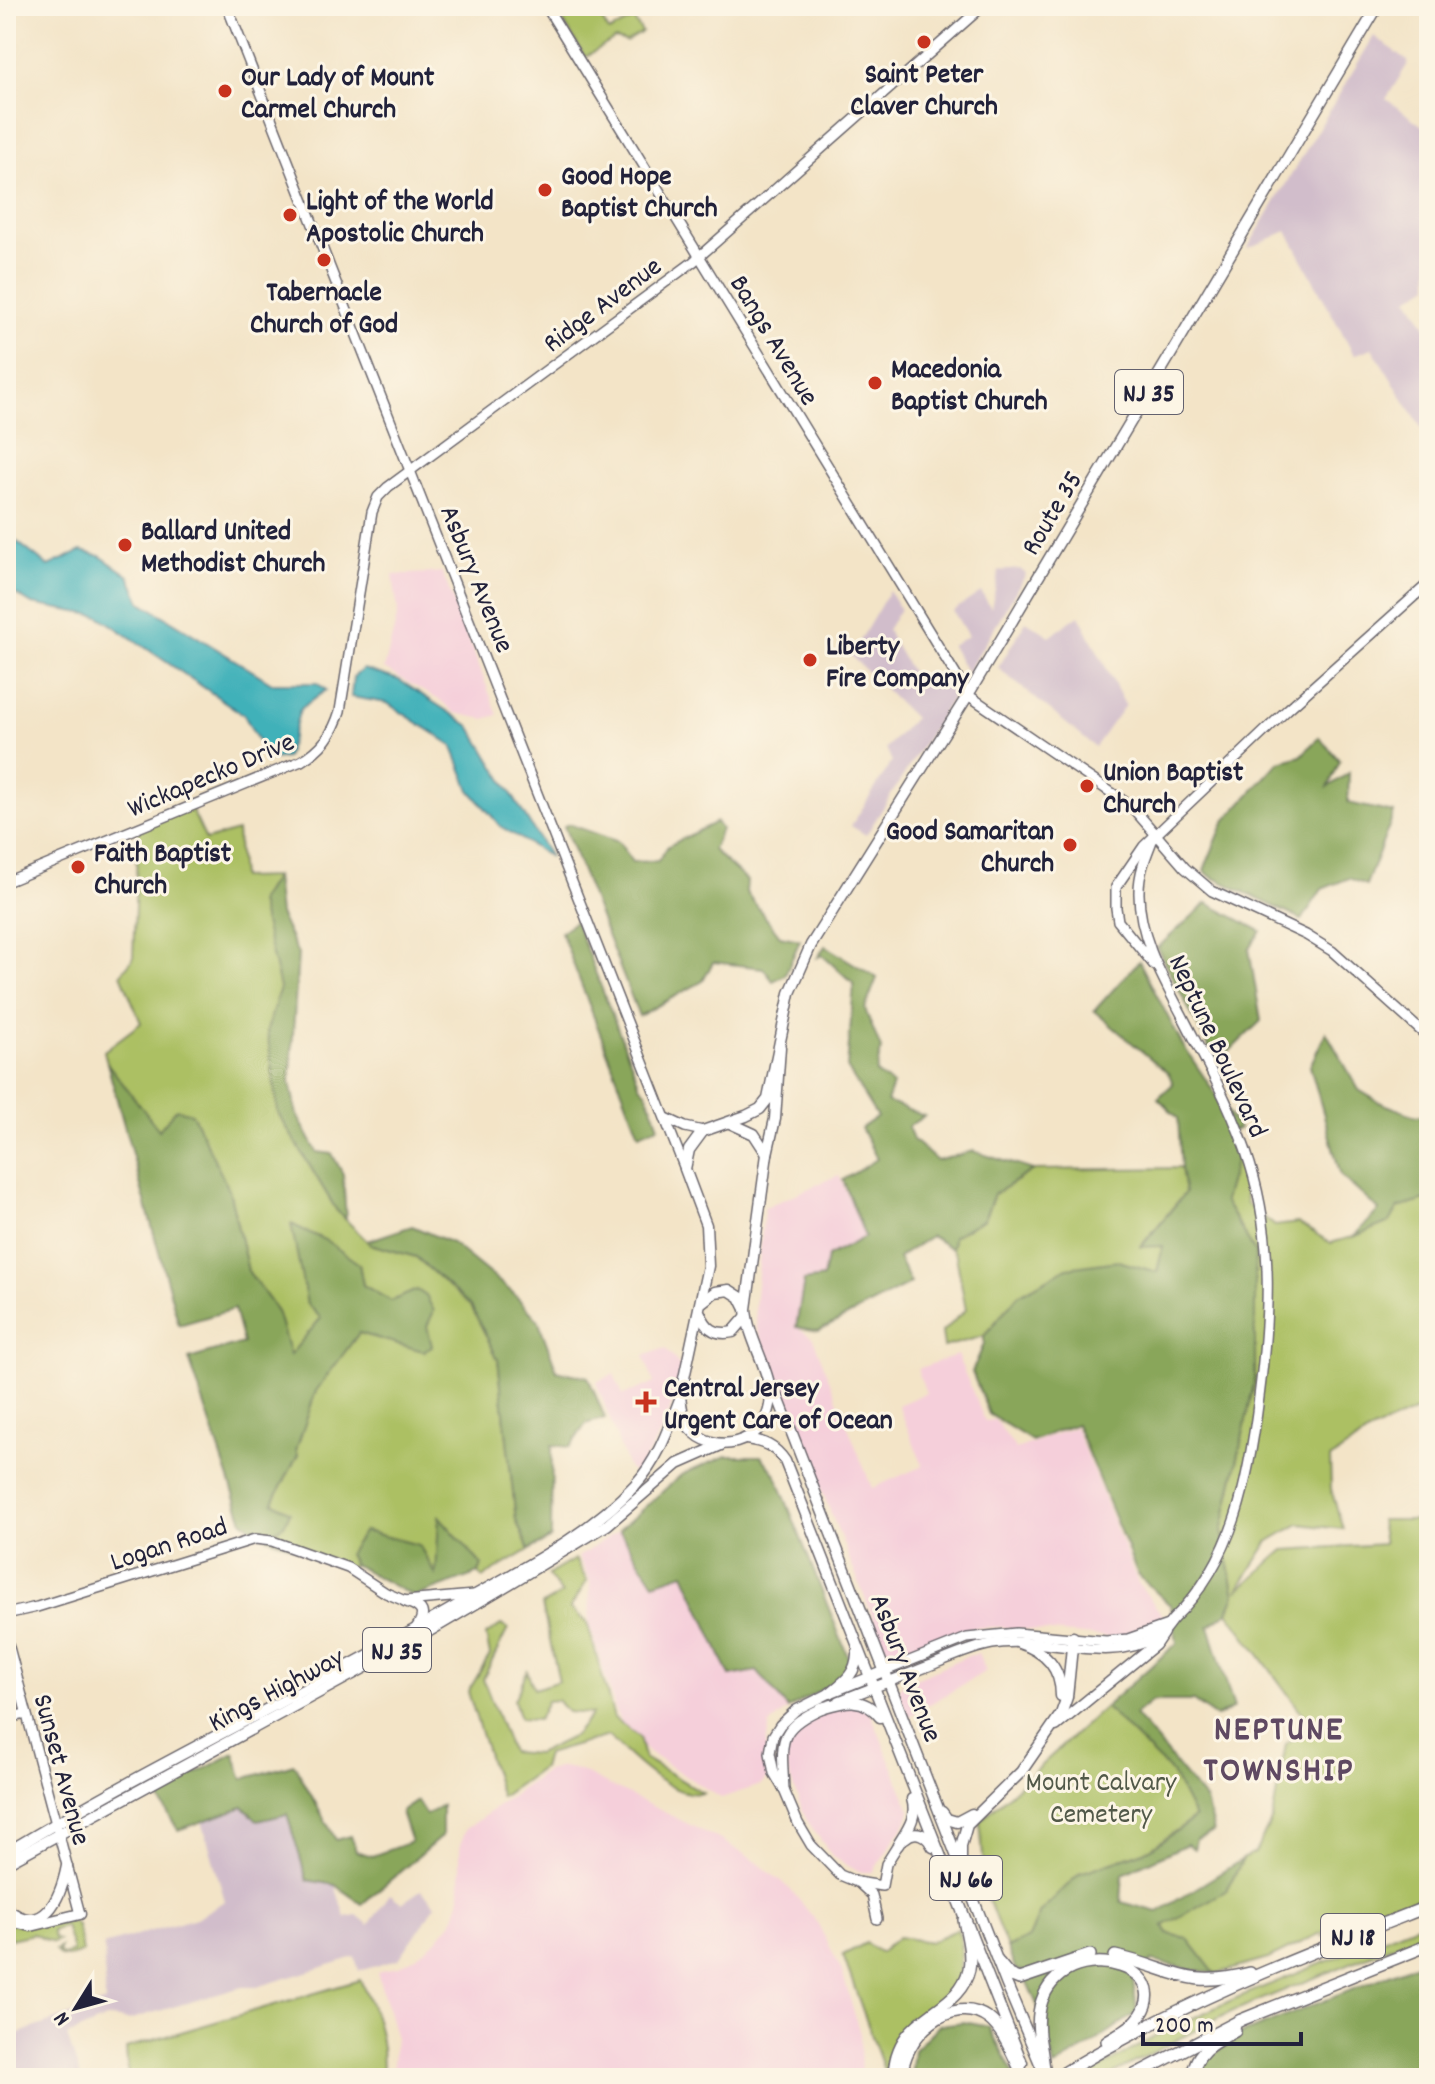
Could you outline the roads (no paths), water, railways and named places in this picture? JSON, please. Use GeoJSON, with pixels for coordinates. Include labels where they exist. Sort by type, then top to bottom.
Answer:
{"type":"FeatureCollection","features":[{"type":"Feature","properties":{"kind":"highway","name":"NJ 18"},"geometry":{"type":"LineString","coordinates":[[1054,2076],[1165,2018],[1277,1966],[1429,1906]]}},
{"type":"Feature","properties":{"kind":"highway"},"geometry":{"type":"LineString","coordinates":[[894,2078],[897,2053],[909,2032],[954,1994],[966,1979],[970,1949],[964,1920]]}},
{"type":"Feature","properties":{"kind":"highway","name":"NJ 18"},"geometry":{"type":"LineString","coordinates":[[1129,2078],[1204,2038],[1429,1945]]}},
{"type":"Feature","properties":{"kind":"highway"},"geometry":{"type":"LineString","coordinates":[[999,1963],[1009,1975],[1019,1979],[1076,1958],[1099,1954],[1122,1957],[1181,1977],[1202,1980],[1228,1979],[1277,1966]]}},
{"type":"Feature","properties":{"kind":"highway"},"geometry":{"type":"LineString","coordinates":[[1094,1962],[1112,1963],[1133,1971],[1142,1981],[1146,1993],[1143,2012],[1128,2028],[1054,2076],[1038,2035],[1039,2010],[1055,1980],[1070,1969],[1094,1962]]}},
{"type":"Feature","properties":{"kind":"highway"},"geometry":{"type":"LineString","coordinates":[[1193,2078],[1193,2068],[1206,2048],[1289,2002]]}},
{"type":"Feature","properties":{"kind":"highway"},"geometry":{"type":"LineString","coordinates":[[902,2078],[905,2053],[919,2032],[941,2017],[963,2012],[984,2016],[996,2026],[1027,2078]]}},
{"type":"Feature","properties":{"kind":"main road","name":"Route 35"},"geometry":{"type":"LineString","coordinates":[[780,1047],[786,1006],[803,959],[968,695],[1378,6]]}},
{"type":"Feature","properties":{"kind":"main road","name":"NJ 35"},"geometry":{"type":"LineString","coordinates":[[703,1131],[760,1109],[768,1099],[780,1047]]}},
{"type":"Feature","properties":{"kind":"main road","name":"NJ 35"},"geometry":{"type":"LineString","coordinates":[[721,1445],[746,1439],[763,1423],[771,1402],[769,1383],[752,1342],[746,1313],[767,1154],[775,1119],[780,1047]]}},
{"type":"Feature","properties":{"kind":"main road"},"geometry":{"type":"LineString","coordinates":[[730,1123],[751,1132],[767,1154]]}},
{"type":"Feature","properties":{"kind":"main road"},"geometry":{"type":"LineString","coordinates":[[685,1169],[690,1147],[703,1131]]}},
{"type":"Feature","properties":{"kind":"main road","name":"NJ 35"},"geometry":{"type":"LineString","coordinates":[[680,1397],[708,1266],[707,1234],[699,1201],[685,1169]]}},
{"type":"Feature","properties":{"kind":"main road","name":"Asbury Avenue"},"geometry":{"type":"LineString","coordinates":[[752,1267],[751,1316],[757,1341],[999,1963],[1054,2076]]}},
{"type":"Feature","properties":{"kind":"main road"},"geometry":{"type":"LineString","coordinates":[[729,1290],[740,1297],[746,1313],[733,1332],[719,1334],[706,1326],[701,1308],[715,1292],[729,1290]]}},
{"type":"Feature","properties":{"kind":"main road"},"geometry":{"type":"LineString","coordinates":[[680,1397],[690,1428],[699,1436],[721,1445]]}},
{"type":"Feature","properties":{"kind":"main road","name":"Kings Highway"},"geometry":{"type":"LineString","coordinates":[[57,1830],[415,1630],[576,1536],[615,1505],[640,1479],[666,1438],[680,1397]]}},
{"type":"Feature","properties":{"kind":"main road","name":"Asbury Avenue"},"geometry":{"type":"LineString","coordinates":[[746,1439],[766,1443],[785,1461],[1027,2078]]}},
{"type":"Feature","properties":{"kind":"main road","name":"Kings Highway"},"geometry":{"type":"LineString","coordinates":[[9,1856],[404,1646],[607,1525],[678,1464],[721,1445]]}},
{"type":"Feature","properties":{"kind":"main road"},"geometry":{"type":"LineString","coordinates":[[405,1601],[423,1612],[423,1619],[415,1630]]}},
{"type":"Feature","properties":{"kind":"main road"},"geometry":{"type":"LineString","coordinates":[[1048,1732],[1143,1655],[1165,1629]]}},
{"type":"Feature","properties":{"kind":"main road"},"geometry":{"type":"LineString","coordinates":[[961,1865],[961,1846],[967,1825],[1021,1772],[1061,1714],[1066,1702],[1073,1642]]}},
{"type":"Feature","properties":{"kind":"main road"},"geometry":{"type":"LineString","coordinates":[[1019,1643],[1043,1654],[1053,1665],[1061,1682],[1060,1702],[1048,1732]]}},
{"type":"Feature","properties":{"kind":"main road"},"geometry":{"type":"LineString","coordinates":[[830,1693],[855,1670],[857,1648]]}},
{"type":"Feature","properties":{"kind":"main road"},"geometry":{"type":"LineString","coordinates":[[821,1708],[847,1701],[864,1703],[873,1708],[889,1730]]}},
{"type":"Feature","properties":{"kind":"main road"},"geometry":{"type":"LineString","coordinates":[[898,1845],[911,1824],[915,1809],[905,1782],[904,1767]]}},
{"type":"Feature","properties":{"kind":"main road"},"geometry":{"type":"LineString","coordinates":[[935,1800],[947,1819],[957,1822],[989,1801]]}},
{"type":"Feature","properties":{"kind":"main road"},"geometry":{"type":"LineString","coordinates":[[898,1845],[911,1833],[923,1835],[929,1840],[945,1872]]}},
{"type":"Feature","properties":{"kind":"main road"},"geometry":{"type":"LineString","coordinates":[[6,1908],[25,1917],[45,1913],[59,1899],[67,1866]]}},
{"type":"Feature","properties":{"kind":"main road"},"geometry":{"type":"LineString","coordinates":[[6,1920],[31,1926],[80,1914]]}},
{"type":"Feature","properties":{"kind":"street","name":"Asbury Avenue"},"geometry":{"type":"LineString","coordinates":[[227,6],[685,1169]]}},
{"type":"Feature","properties":{"kind":"street","name":"Bangs Avenue"},"geometry":{"type":"LineString","coordinates":[[546,6],[968,695]]}},
{"type":"Feature","properties":{"kind":"street","name":"Ridge Avenue"},"geometry":{"type":"LineString","coordinates":[[345,683],[374,506],[388,487],[700,256],[983,6]]}},
{"type":"Feature","properties":{"kind":"street","name":"Neptune Boulevard"},"geometry":{"type":"LineString","coordinates":[[887,1677],[967,1638],[1005,1633],[1127,1649],[1145,1643],[1165,1629],[1184,1609],[1205,1581],[1226,1543],[1238,1511],[1252,1452],[1266,1342],[1269,1291],[1262,1211],[1244,1144],[1228,1106],[1145,935],[1139,908],[1140,876],[1155,833],[1318,681],[1429,583]]}},
{"type":"Feature","properties":{"kind":"street","name":"Wickapecko Drive"},"geometry":{"type":"LineString","coordinates":[[6,882],[306,758],[327,742],[340,711],[345,683]]}},
{"type":"Feature","properties":{"kind":"street"},"geometry":{"type":"LineString","coordinates":[[968,695],[1126,802],[1200,882],[1221,896],[1319,942],[1340,957],[1429,1038]]}},
{"type":"Feature","properties":{"kind":"street"},"geometry":{"type":"LineString","coordinates":[[1155,833],[1116,887],[1118,921],[1165,981]]}},
{"type":"Feature","properties":{"kind":"street"},"geometry":{"type":"LineString","coordinates":[[666,1118],[703,1131]]}},
{"type":"Feature","properties":{"kind":"street","name":"Logan Road"},"geometry":{"type":"LineString","coordinates":[[6,1614],[255,1539],[269,1540],[347,1567],[386,1593],[405,1601]]}},
{"type":"Feature","properties":{"kind":"street"},"geometry":{"type":"LineString","coordinates":[[405,1601],[477,1594]]}},
{"type":"Feature","properties":{"kind":"street"},"geometry":{"type":"LineString","coordinates":[[984,1647],[990,1638],[1005,1633]]}},
{"type":"Feature","properties":{"kind":"street","name":"Sunset Avenue"},"geometry":{"type":"LineString","coordinates":[[6,1636],[80,1914]]}},
{"type":"Feature","properties":{"kind":"street","name":"Neptune Boulevard"},"geometry":{"type":"LineString","coordinates":[[870,1683],[984,1647],[1073,1642]]}},
{"type":"Feature","properties":{"kind":"street"},"geometry":{"type":"LineString","coordinates":[[870,1683],[830,1693],[796,1710],[773,1736],[770,1753],[774,1773],[811,1845],[840,1875],[857,1882],[882,1886],[886,1864],[898,1845]]}},
{"type":"Feature","properties":{"kind":"street"},"geometry":{"type":"LineString","coordinates":[[784,1790],[780,1753],[788,1731],[801,1718],[870,1683]]}},
{"type":"Feature","properties":{"kind":"street"},"geometry":{"type":"LineString","coordinates":[[6,1718],[26,1714]]}},
{"type":"Feature","properties":{"kind":"street"},"geometry":{"type":"LineString","coordinates":[[857,1882],[872,1895],[877,1919]]}},
{"type":"Feature","properties":{"kind":"water"},"geometry":{"type":"Polygon","coordinates":[[[6,533],[48,566],[81,551],[100,556],[129,576],[141,602],[272,683],[317,683],[326,690],[300,709],[286,758],[268,759],[244,715],[99,616],[32,604],[6,588],[6,533]]]}},
{"type":"Feature","properties":{"kind":"water"},"geometry":{"type":"Polygon","coordinates":[[[363,669],[399,680],[470,726],[550,857],[500,826],[470,790],[452,745],[387,703],[351,697],[353,677],[363,669]]]}},
{"type":"Feature","properties":{"kind":"place","name":"Saint Peter Claver Church"},"geometry":{"type":"Point","coordinates":[924,42]}},
{"type":"Feature","properties":{"kind":"place","name":"Our Lady of Mount Carmel Church"},"geometry":{"type":"Point","coordinates":[225,91]}},
{"type":"Feature","properties":{"kind":"place","name":"Good Hope Baptist Church"},"geometry":{"type":"Point","coordinates":[545,190]}},
{"type":"Feature","properties":{"kind":"place","name":"Light of the World Apostolic Church"},"geometry":{"type":"Point","coordinates":[290,215]}},
{"type":"Feature","properties":{"kind":"place","name":"Tabernacle Church of God"},"geometry":{"type":"Point","coordinates":[324,260]}},
{"type":"Feature","properties":{"kind":"place","name":"Macedonia Baptist Church"},"geometry":{"type":"Point","coordinates":[875,383]}},
{"type":"Feature","properties":{"kind":"place","name":"Ballard United Methodist Church"},"geometry":{"type":"Point","coordinates":[125,545]}},
{"type":"Feature","properties":{"kind":"place","name":"Liberty Fire Company"},"geometry":{"type":"Point","coordinates":[810,660]}},
{"type":"Feature","properties":{"kind":"place","name":"Union Baptist Church"},"geometry":{"type":"Point","coordinates":[1087,786]}},
{"type":"Feature","properties":{"kind":"place","name":"Good Samaritan Church"},"geometry":{"type":"Point","coordinates":[1070,845]}},
{"type":"Feature","properties":{"kind":"place","name":"Faith Baptist Church"},"geometry":{"type":"Point","coordinates":[78,867]}},
{"type":"Feature","properties":{"kind":"place","name":"Central Jersey Urgent Care of Ocean"},"geometry":{"type":"Point","coordinates":[646,1402]}},
{"type":"Feature","properties":{"kind":"district","name":"NEPTUNE TOWNSHIP"},"geometry":{"type":"Point","coordinates":[1279,1746]}},
{"type":"Feature","properties":{"kind":"park label","name":"Mount Calvary Cemetery"},"geometry":{"type":"Point","coordinates":[1101,1796]}}]}
